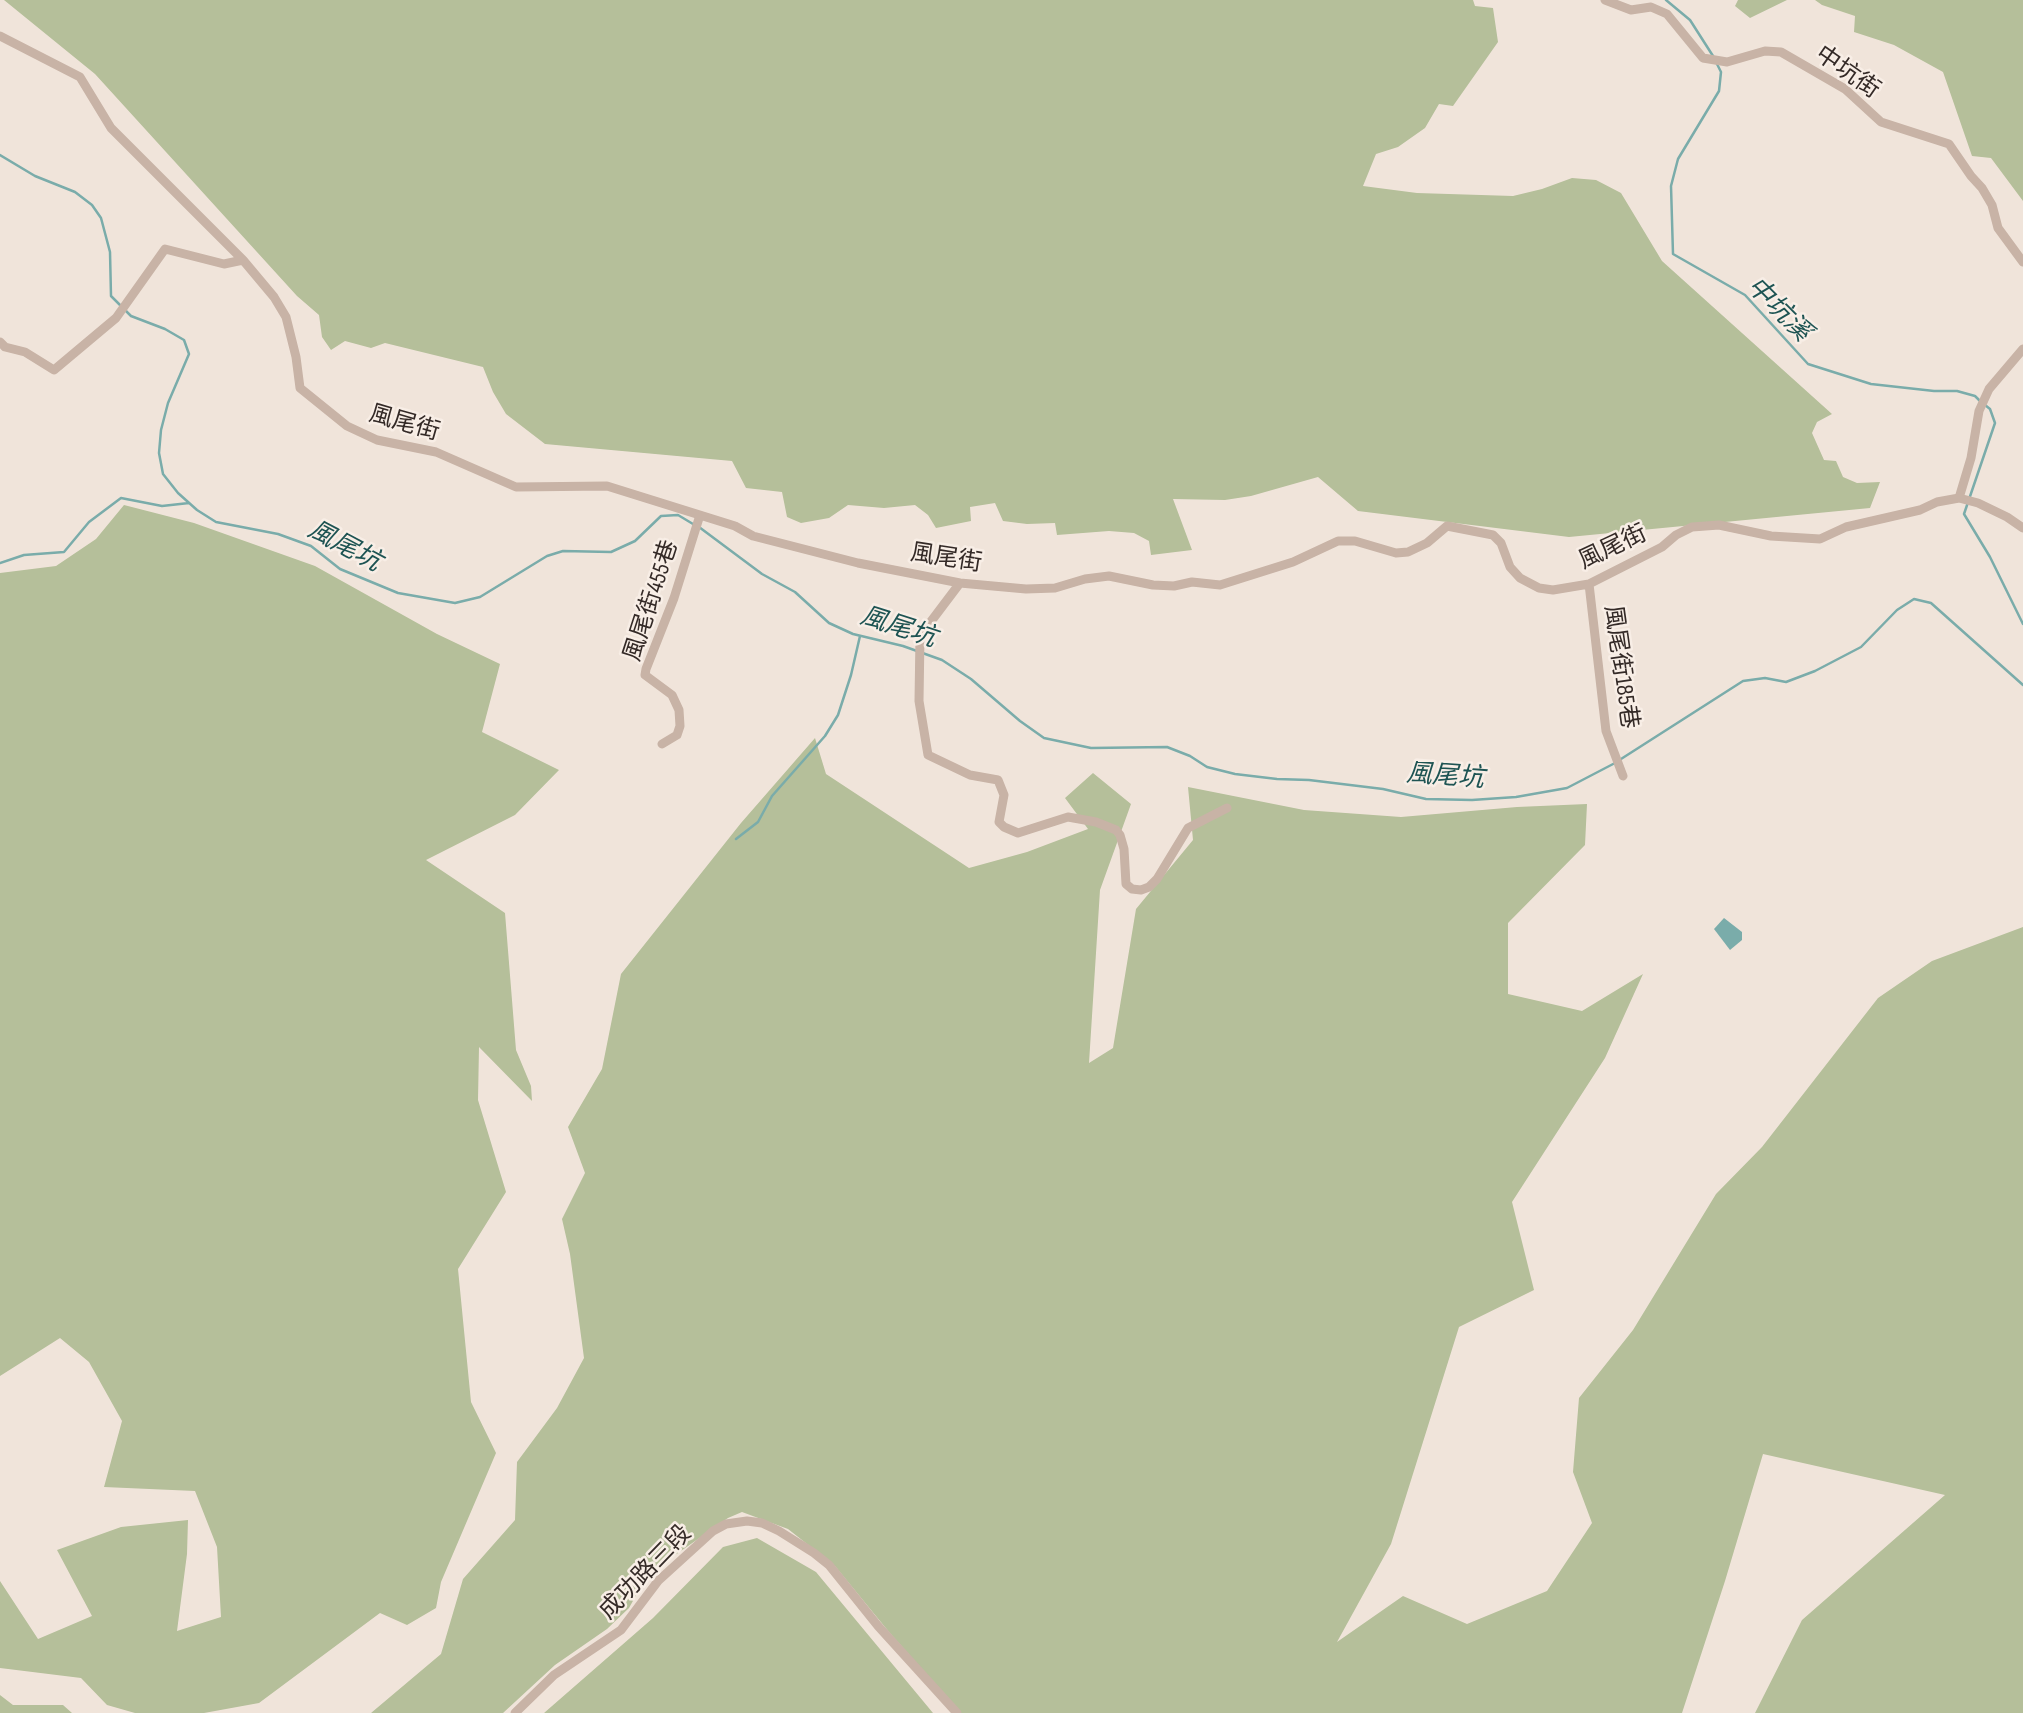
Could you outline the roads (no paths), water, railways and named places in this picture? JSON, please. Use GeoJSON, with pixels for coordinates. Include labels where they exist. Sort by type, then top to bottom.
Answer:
{"type":"FeatureCollection","features":[{"type":"Feature","properties":{"kind":"street","name":"中坑街"},"geometry":{"type":"LineString","coordinates":[[1605,0],[1631,10],[1651,6],[1667,13],[1703,58],[1727,62],[1765,51],[1781,52],[1844,89],[1881,122],[1949,144],[1982,188],[1992,205],[1998,228],[2023,262]]}},
{"type":"Feature","properties":{"kind":"street","name":"風尾街"},"geometry":{"type":"LineString","coordinates":[[0,36],[80,77],[111,128],[243,260],[275,298],[286,317],[300,388],[347,426],[377,440],[436,452],[516,487],[607,486],[699,518],[735,526],[753,536],[858,563],[960,583],[1026,589],[1055,588],[1084,579],[1109,576],[1153,586],[1174,586],[1192,582],[1220,585],[1293,562],[1338,541],[1355,541],[1396,553],[1408,552],[1427,543],[1447,526],[1493,535],[1501,543],[1515,573],[1532,586],[1553,590],[1589,584],[1662,547],[1676,535],[1692,527],[1718,525],[1771,536],[1820,539],[1846,527],[1959,498]]}},
{"type":"Feature","properties":{"kind":"street"},"geometry":{"type":"LineString","coordinates":[[0,342],[5,347],[25,352],[54,370],[119,313],[164,248],[223,264],[243,260]]}},
{"type":"Feature","properties":{"kind":"street"},"geometry":{"type":"LineString","coordinates":[[2023,349],[1989,389],[1979,411],[1971,458],[1959,498],[1978,503],[2023,528]]}},
{"type":"Feature","properties":{"kind":"street","name":"風尾街455巷"},"geometry":{"type":"LineString","coordinates":[[662,744],[677,735],[680,726],[679,710],[672,695],[646,676],[646,669],[674,598],[699,518]]}},
{"type":"Feature","properties":{"kind":"street"},"geometry":{"type":"LineString","coordinates":[[960,583],[920,636],[919,701],[928,755],[970,775],[998,780],[1004,795],[999,822],[1013,832],[1068,817],[1096,822],[1116,830],[1124,849],[1126,884],[1132,890],[1141,890],[1157,879],[1188,828],[1227,808]]}},
{"type":"Feature","properties":{"kind":"street","name":"風尾街185巷"},"geometry":{"type":"LineString","coordinates":[[1589,584],[1606,731],[1623,776]]}},
{"type":"Feature","properties":{"kind":"street","name":"成功路三段"},"geometry":{"type":"LineString","coordinates":[[515,1713],[554,1675],[621,1630],[658,1581],[713,1531],[726,1524],[747,1521],[762,1523],[779,1531],[829,1565],[878,1626],[957,1713]]}},
{"type":"Feature","properties":{"kind":"water"},"geometry":{"type":"Polygon","coordinates":[[[1724,918],[1742,932],[1742,940],[1730,950],[1714,929],[1724,918]]]}},
{"type":"Feature","properties":{"kind":"waterway","name":"中坑溪"},"geometry":{"type":"LineString","coordinates":[[1666,0],[1690,20],[1713,56]]}},
{"type":"Feature","properties":{"kind":"waterway","name":"中坑溪"},"geometry":{"type":"LineString","coordinates":[[1716,62],[1721,72],[1719,91],[1678,159],[1671,186],[1673,254],[1745,295],[1808,364],[1871,384],[1957,391],[1975,396],[1980,401]]}},
{"type":"Feature","properties":{"kind":"waterway","name":"風尾坑"},"geometry":{"type":"LineString","coordinates":[[0,155],[35,176],[75,192],[92,205],[101,218],[110,252],[111,296],[120,305]]}},
{"type":"Feature","properties":{"kind":"waterway","name":"風尾坑"},"geometry":{"type":"LineString","coordinates":[[125,310],[131,316],[165,329],[184,340],[189,354],[168,403],[161,430],[159,453],[163,474],[178,493],[216,522],[278,534],[311,546],[340,569],[398,593],[455,603],[480,597],[547,556],[563,551],[611,552],[635,541],[661,516],[678,515],[693,524]]}},
{"type":"Feature","properties":{"kind":"waterway","name":"中坑溪"},"geometry":{"type":"LineString","coordinates":[[1985,405],[1990,409],[1995,423],[1964,514],[1990,557],[2023,624]]}},
{"type":"Feature","properties":{"kind":"waterway"},"geometry":{"type":"LineString","coordinates":[[0,563],[24,555],[64,552],[89,522],[121,498],[162,506],[189,503]]}},
{"type":"Feature","properties":{"kind":"waterway","name":"風尾坑"},"geometry":{"type":"LineString","coordinates":[[699,527],[762,574],[795,592],[829,623],[853,634],[903,646],[942,660],[971,679],[1044,738],[1091,748],[1167,747],[1190,756],[1207,767],[1235,774],[1383,789],[1426,799],[1516,797],[1567,788],[1615,763]]}},
{"type":"Feature","properties":{"kind":"waterway","name":"風尾坑"},"geometry":{"type":"LineString","coordinates":[[1621,759],[1743,681],[1765,678],[1786,682],[1815,671],[1861,647],[1897,610],[1914,599],[1931,603],[2023,685]]}},
{"type":"Feature","properties":{"kind":"waterway"},"geometry":{"type":"LineString","coordinates":[[736,839],[758,822],[772,796],[825,736],[838,715],[860,636]]}}]}
